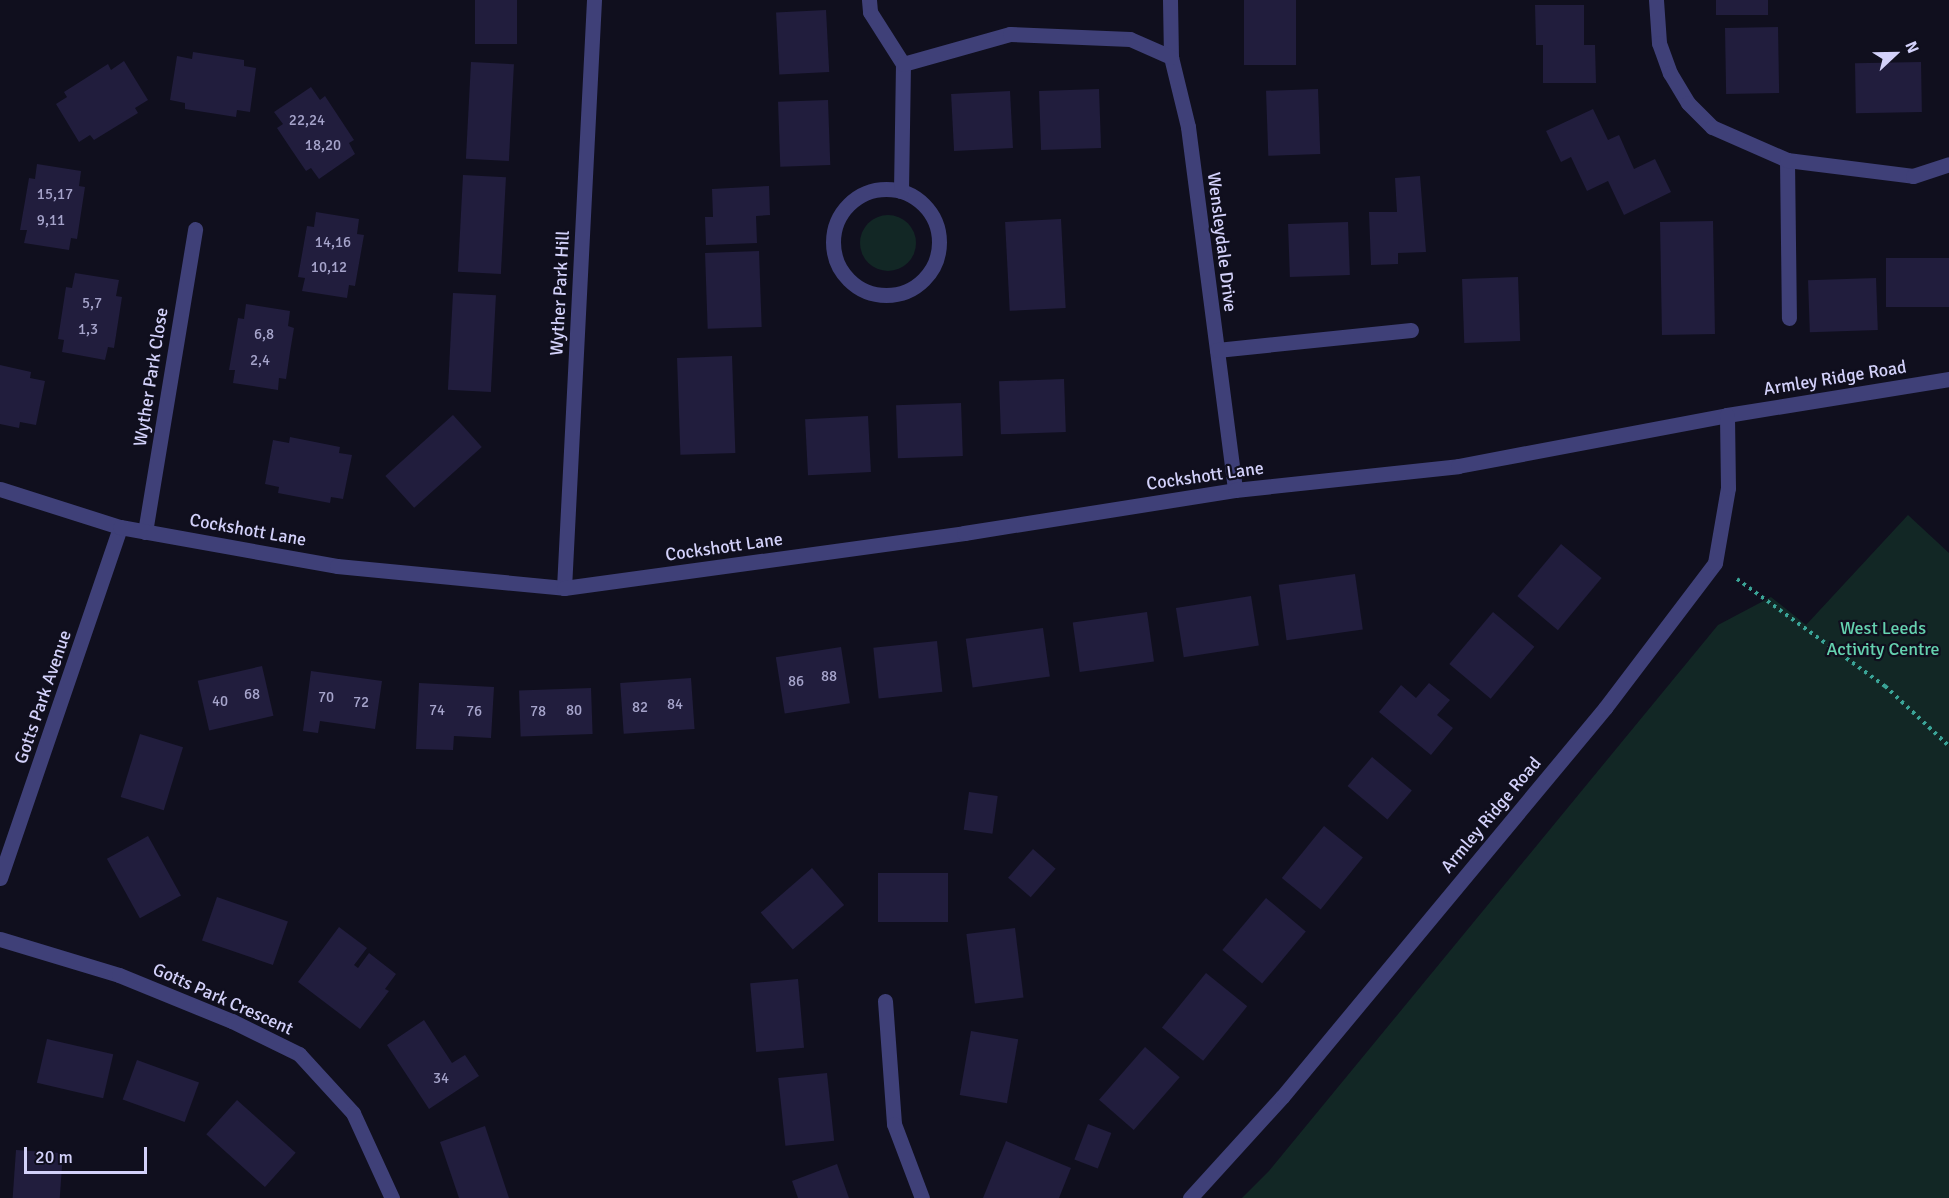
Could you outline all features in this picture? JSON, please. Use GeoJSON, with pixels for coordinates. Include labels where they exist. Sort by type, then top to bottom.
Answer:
{"type":"FeatureCollection","features":[{"type":"Feature","properties":{"kind":"street","name":"Wyther Park Hill"},"geometry":{"type":"LineString","coordinates":[[564,588],[594,0]]}},
{"type":"Feature","properties":{"kind":"street"},"geometry":{"type":"LineString","coordinates":[[869,0],[870,12],[903,64],[901,191]]}},
{"type":"Feature","properties":{"kind":"street","name":"Wensleydale Drive"},"geometry":{"type":"LineString","coordinates":[[1170,0],[1171,57],[1188,127],[1235,490]]}},
{"type":"Feature","properties":{"kind":"street"},"geometry":{"type":"LineString","coordinates":[[1656,0],[1659,43],[1688,103],[1712,127],[1787,160],[1912,176],[1949,164]]}},
{"type":"Feature","properties":{"kind":"street"},"geometry":{"type":"LineString","coordinates":[[903,64],[1010,34],[1130,39],[1171,57]]}},
{"type":"Feature","properties":{"kind":"street"},"geometry":{"type":"LineString","coordinates":[[1787,160],[1789,318]]}},
{"type":"Feature","properties":{"kind":"street"},"geometry":{"type":"LineString","coordinates":[[883,189],[901,191],[930,212],[939,241],[937,260],[921,283],[899,295],[867,293],[850,282],[839,267],[833,236],[842,211],[855,198],[883,189]]}},
{"type":"Feature","properties":{"kind":"street","name":"Wyther Park Close"},"geometry":{"type":"LineString","coordinates":[[145,532],[195,229]]}},
{"type":"Feature","properties":{"kind":"street"},"geometry":{"type":"LineString","coordinates":[[1216,350],[1411,330]]}},
{"type":"Feature","properties":{"kind":"street","name":"Armley Ridge Road"},"geometry":{"type":"LineString","coordinates":[[1458,466],[1727,415],[1949,379]]}},
{"type":"Feature","properties":{"kind":"street","name":"Armley Ridge Road"},"geometry":{"type":"LineString","coordinates":[[1190,1198],[1282,1097],[1598,717],[1715,563],[1728,488],[1727,415]]}},
{"type":"Feature","properties":{"kind":"street","name":"Cockshott Lane"},"geometry":{"type":"LineString","coordinates":[[0,489],[120,527],[337,566],[564,588],[964,533],[1235,490],[1458,466]]}},
{"type":"Feature","properties":{"kind":"street","name":"Gotts Park Avenue"},"geometry":{"type":"LineString","coordinates":[[0,878],[120,527]]}},
{"type":"Feature","properties":{"kind":"street","name":"Gotts Park Crescent"},"geometry":{"type":"LineString","coordinates":[[0,939],[119,975],[232,1021],[299,1054],[353,1113],[392,1198]]}},
{"type":"Feature","properties":{"kind":"street"},"geometry":{"type":"LineString","coordinates":[[885,1001],[894,1124],[922,1198]]}},
{"type":"Feature","properties":{"kind":"path"},"geometry":{"type":"LineString","coordinates":[[1715,563],[1885,686],[1949,746]]}},
{"type":"Feature","properties":{"kind":"green space"},"geometry":{"type":"Polygon","coordinates":[[[888,215],[908,223],[916,243],[908,263],[888,271],[868,263],[860,243],[868,223],[888,215]]]}},
{"type":"Feature","properties":{"kind":"green space","name":"West Leeds Activity Centre"},"geometry":{"type":"Polygon","coordinates":[[[1908,515],[1949,553],[1949,1198],[1242,1198],[1269,1171],[1718,625],[1771,597],[1806,625],[1908,515]]]}},
{"type":"Feature","properties":{"kind":"building"},"geometry":{"type":"Polygon","coordinates":[[[475,0],[517,0],[517,44],[475,44],[475,0]]]}},
{"type":"Feature","properties":{"kind":"building"},"geometry":{"type":"Polygon","coordinates":[[[1244,0],[1296,0],[1296,65],[1244,65],[1244,0]]]}},
{"type":"Feature","properties":{"kind":"building"},"geometry":{"type":"Polygon","coordinates":[[[1716,0],[1768,0],[1768,15],[1716,15],[1716,0]]]}},
{"type":"Feature","properties":{"kind":"building"},"geometry":{"type":"Polygon","coordinates":[[[1535,5],[1584,5],[1584,45],[1595,45],[1596,83],[1543,83],[1543,45],[1536,45],[1535,5]]]}},
{"type":"Feature","properties":{"kind":"building"},"geometry":{"type":"Polygon","coordinates":[[[826,10],[829,72],[779,75],[776,13],[826,10]]]}},
{"type":"Feature","properties":{"kind":"building"},"geometry":{"type":"Polygon","coordinates":[[[1778,27],[1779,93],[1726,94],[1725,28],[1778,27]]]}},
{"type":"Feature","properties":{"kind":"building"},"geometry":{"type":"Polygon","coordinates":[[[193,52],[244,60],[244,66],[256,68],[250,112],[237,110],[236,117],[185,109],[185,103],[170,100],[177,56],[192,59],[193,52]]]}},
{"type":"Feature","properties":{"kind":"building"},"geometry":{"type":"Polygon","coordinates":[[[124,61],[148,100],[135,108],[138,113],[94,140],[90,135],[79,142],[56,104],[67,97],[64,92],[108,64],[111,70],[124,61]]]}},
{"type":"Feature","properties":{"kind":"building"},"geometry":{"type":"Polygon","coordinates":[[[471,62],[514,64],[509,161],[466,159],[471,62]]]}},
{"type":"Feature","properties":{"kind":"building"},"geometry":{"type":"Polygon","coordinates":[[[1921,62],[1922,112],[1856,113],[1855,63],[1921,62]]]}},
{"type":"Feature","properties":{"kind":"building"},"geometry":{"type":"Polygon","coordinates":[[[311,87],[320,100],[325,96],[354,140],[349,143],[355,154],[319,179],[311,168],[306,171],[291,149],[277,128],[283,124],[274,112],[311,87]]]}},
{"type":"Feature","properties":{"kind":"building"},"geometry":{"type":"Polygon","coordinates":[[[1099,89],[1101,148],[1041,150],[1039,91],[1099,89]]]}},
{"type":"Feature","properties":{"kind":"building"},"geometry":{"type":"Polygon","coordinates":[[[1318,89],[1320,154],[1268,156],[1266,91],[1318,89]]]}},
{"type":"Feature","properties":{"kind":"building"},"geometry":{"type":"Polygon","coordinates":[[[1010,91],[1013,148],[954,151],[951,94],[1010,91]]]}},
{"type":"Feature","properties":{"kind":"building"},"geometry":{"type":"Polygon","coordinates":[[[828,100],[830,165],[780,167],[778,102],[828,100]]]}},
{"type":"Feature","properties":{"kind":"building"},"geometry":{"type":"Polygon","coordinates":[[[1593,109],[1608,140],[1619,135],[1634,169],[1655,159],[1671,192],[1624,215],[1608,181],[1587,191],[1571,157],[1561,162],[1546,131],[1593,109]]]}},
{"type":"Feature","properties":{"kind":"building"},"geometry":{"type":"Polygon","coordinates":[[[37,164],[81,171],[79,186],[85,187],[77,239],[71,238],[69,250],[24,243],[27,230],[20,230],[29,178],[35,179],[37,164]]]}},
{"type":"Feature","properties":{"kind":"building"},"geometry":{"type":"Polygon","coordinates":[[[463,175],[506,177],[501,274],[458,272],[463,175]]]}},
{"type":"Feature","properties":{"kind":"building"},"geometry":{"type":"Polygon","coordinates":[[[1420,176],[1426,252],[1398,253],[1398,264],[1371,265],[1369,212],[1397,212],[1395,178],[1420,176]]]}},
{"type":"Feature","properties":{"kind":"building"},"geometry":{"type":"Polygon","coordinates":[[[769,186],[770,215],[756,216],[757,243],[706,245],[705,217],[713,217],[712,189],[769,186]]]}},
{"type":"Feature","properties":{"kind":"building"},"geometry":{"type":"Polygon","coordinates":[[[316,212],[359,219],[357,234],[364,235],[355,286],[349,285],[347,298],[302,291],[305,278],[298,277],[307,226],[314,227],[316,212]]]}},
{"type":"Feature","properties":{"kind":"building"},"geometry":{"type":"Polygon","coordinates":[[[1061,219],[1066,308],[1010,311],[1005,222],[1061,219]]]}},
{"type":"Feature","properties":{"kind":"building"},"geometry":{"type":"Polygon","coordinates":[[[1713,221],[1715,334],[1662,335],[1660,222],[1713,221]]]}},
{"type":"Feature","properties":{"kind":"building"},"geometry":{"type":"Polygon","coordinates":[[[1348,222],[1350,275],[1290,277],[1288,224],[1348,222]]]}},
{"type":"Feature","properties":{"kind":"building"},"geometry":{"type":"Polygon","coordinates":[[[759,251],[762,327],[708,329],[705,253],[759,251]]]}},
{"type":"Feature","properties":{"kind":"building"},"geometry":{"type":"Polygon","coordinates":[[[1886,258],[1949,258],[1949,307],[1886,307],[1886,258]]]}},
{"type":"Feature","properties":{"kind":"building"},"geometry":{"type":"Polygon","coordinates":[[[75,273],[119,280],[116,296],[122,297],[114,348],[108,347],[105,360],[62,352],[64,340],[58,339],[66,287],[72,288],[75,273]]]}},
{"type":"Feature","properties":{"kind":"building"},"geometry":{"type":"Polygon","coordinates":[[[1518,277],[1520,341],[1464,343],[1462,279],[1518,277]]]}},
{"type":"Feature","properties":{"kind":"building"},"geometry":{"type":"Polygon","coordinates":[[[1876,278],[1878,330],[1810,332],[1808,280],[1876,278]]]}},
{"type":"Feature","properties":{"kind":"building"},"geometry":{"type":"Polygon","coordinates":[[[453,293],[496,295],[491,392],[448,390],[453,293]]]}},
{"type":"Feature","properties":{"kind":"building"},"geometry":{"type":"Polygon","coordinates":[[[246,304],[290,311],[288,326],[294,328],[286,379],[279,378],[278,390],[233,383],[235,370],[229,370],[238,318],[244,319],[246,304]]]}},
{"type":"Feature","properties":{"kind":"building"},"geometry":{"type":"Polygon","coordinates":[[[732,356],[735,453],[680,455],[677,358],[732,356]]]}},
{"type":"Feature","properties":{"kind":"building"},"geometry":{"type":"Polygon","coordinates":[[[0,365],[31,372],[30,378],[45,381],[36,425],[20,422],[19,428],[0,424],[0,365]]]}},
{"type":"Feature","properties":{"kind":"building"},"geometry":{"type":"Polygon","coordinates":[[[1064,379],[1066,432],[1001,434],[999,381],[1064,379]]]}},
{"type":"Feature","properties":{"kind":"building"},"geometry":{"type":"Polygon","coordinates":[[[961,403],[963,456],[898,458],[896,405],[961,403]]]}},
{"type":"Feature","properties":{"kind":"building"},"geometry":{"type":"Polygon","coordinates":[[[453,415],[482,447],[414,508],[385,476],[453,415]]]}},
{"type":"Feature","properties":{"kind":"building"},"geometry":{"type":"Polygon","coordinates":[[[868,416],[871,472],[808,475],[805,419],[868,416]]]}},
{"type":"Feature","properties":{"kind":"building"},"geometry":{"type":"Polygon","coordinates":[[[290,437],[340,447],[339,453],[352,455],[343,499],[331,497],[330,503],[278,493],[279,487],[265,484],[273,440],[289,443],[290,437]]]}},
{"type":"Feature","properties":{"kind":"building"},"geometry":{"type":"Polygon","coordinates":[[[1561,544],[1602,578],[1558,630],[1517,596],[1561,544]]]}},
{"type":"Feature","properties":{"kind":"building"},"geometry":{"type":"Polygon","coordinates":[[[1355,574],[1363,629],[1287,640],[1279,585],[1355,574]]]}},
{"type":"Feature","properties":{"kind":"building"},"geometry":{"type":"Polygon","coordinates":[[[1251,596],[1259,645],[1184,657],[1176,608],[1251,596]]]}},
{"type":"Feature","properties":{"kind":"building"},"geometry":{"type":"Polygon","coordinates":[[[1147,612],[1154,662],[1080,672],[1073,622],[1147,612]]]}},
{"type":"Feature","properties":{"kind":"building"},"geometry":{"type":"Polygon","coordinates":[[[1493,612],[1534,647],[1491,699],[1449,664],[1493,612]]]}},
{"type":"Feature","properties":{"kind":"building"},"geometry":{"type":"Polygon","coordinates":[[[1043,628],[1050,677],[973,687],[966,639],[1043,628]]]}},
{"type":"Feature","properties":{"kind":"building"},"geometry":{"type":"Polygon","coordinates":[[[937,641],[942,692],[879,698],[873,648],[937,641]]]}},
{"type":"Feature","properties":{"kind":"building"},"geometry":{"type":"Polygon","coordinates":[[[841,647],[850,703],[785,714],[776,657],[841,647]]]}},
{"type":"Feature","properties":{"kind":"building"},"geometry":{"type":"Polygon","coordinates":[[[262,666],[273,716],[209,731],[198,681],[262,666]]]}},
{"type":"Feature","properties":{"kind":"building"},"geometry":{"type":"Polygon","coordinates":[[[311,671],[382,681],[375,729],[320,721],[318,733],[303,731],[311,671]]]}},
{"type":"Feature","properties":{"kind":"building"},"geometry":{"type":"Polygon","coordinates":[[[691,678],[695,729],[624,734],[620,683],[691,678]]]}},
{"type":"Feature","properties":{"kind":"building"},"geometry":{"type":"Polygon","coordinates":[[[419,683],[494,687],[491,738],[454,736],[453,750],[416,749],[419,683]]]}},
{"type":"Feature","properties":{"kind":"building"},"geometry":{"type":"Polygon","coordinates":[[[1429,683],[1450,700],[1437,715],[1453,728],[1431,755],[1379,712],[1401,685],[1416,698],[1429,683]]]}},
{"type":"Feature","properties":{"kind":"building"},"geometry":{"type":"Polygon","coordinates":[[[591,688],[593,734],[521,736],[519,691],[591,688]]]}},
{"type":"Feature","properties":{"kind":"building"},"geometry":{"type":"Polygon","coordinates":[[[140,734],[183,747],[164,810],[121,797],[140,734]]]}},
{"type":"Feature","properties":{"kind":"building"},"geometry":{"type":"Polygon","coordinates":[[[1372,757],[1412,790],[1387,820],[1348,786],[1372,757]]]}},
{"type":"Feature","properties":{"kind":"building"},"geometry":{"type":"Polygon","coordinates":[[[969,792],[998,796],[992,834],[964,830],[969,792]]]}},
{"type":"Feature","properties":{"kind":"building"},"geometry":{"type":"Polygon","coordinates":[[[1324,826],[1363,857],[1321,910],[1282,878],[1324,826]]]}},
{"type":"Feature","properties":{"kind":"building"},"geometry":{"type":"Polygon","coordinates":[[[148,836],[181,895],[140,918],[107,859],[148,836]]]}},
{"type":"Feature","properties":{"kind":"building"},"geometry":{"type":"Polygon","coordinates":[[[1033,849],[1056,869],[1031,897],[1008,878],[1033,849]]]}},
{"type":"Feature","properties":{"kind":"building"},"geometry":{"type":"Polygon","coordinates":[[[812,868],[844,905],[793,950],[761,913],[812,868]]]}},
{"type":"Feature","properties":{"kind":"building"},"geometry":{"type":"Polygon","coordinates":[[[878,873],[948,873],[948,922],[878,922],[878,873]]]}},
{"type":"Feature","properties":{"kind":"building"},"geometry":{"type":"Polygon","coordinates":[[[217,897],[288,921],[273,965],[202,940],[217,897]]]}},
{"type":"Feature","properties":{"kind":"building"},"geometry":{"type":"Polygon","coordinates":[[[1266,898],[1306,931],[1262,984],[1222,950],[1266,898]]]}},
{"type":"Feature","properties":{"kind":"building"},"geometry":{"type":"Polygon","coordinates":[[[339,927],[367,948],[354,965],[358,968],[369,953],[396,974],[385,989],[389,991],[360,1029],[298,982],[339,927]]]}},
{"type":"Feature","properties":{"kind":"building"},"geometry":{"type":"Polygon","coordinates":[[[1015,928],[1024,997],[975,1003],[966,934],[1015,928]]]}},
{"type":"Feature","properties":{"kind":"building"},"geometry":{"type":"Polygon","coordinates":[[[1206,973],[1247,1006],[1203,1061],[1162,1027],[1206,973]]]}},
{"type":"Feature","properties":{"kind":"building"},"geometry":{"type":"Polygon","coordinates":[[[798,979],[804,1048],[756,1052],[750,983],[798,979]]]}},
{"type":"Feature","properties":{"kind":"building"},"geometry":{"type":"Polygon","coordinates":[[[424,1020],[452,1063],[465,1055],[479,1076],[429,1109],[387,1045],[424,1020]]]}},
{"type":"Feature","properties":{"kind":"building"},"geometry":{"type":"Polygon","coordinates":[[[971,1031],[1018,1039],[1007,1103],[960,1095],[971,1031]]]}},
{"type":"Feature","properties":{"kind":"building"},"geometry":{"type":"Polygon","coordinates":[[[47,1039],[113,1054],[103,1098],[37,1083],[47,1039]]]}},
{"type":"Feature","properties":{"kind":"building"},"geometry":{"type":"Polygon","coordinates":[[[1145,1047],[1180,1077],[1134,1130],[1099,1100],[1145,1047]]]}},
{"type":"Feature","properties":{"kind":"building"},"geometry":{"type":"Polygon","coordinates":[[[137,1060],[199,1083],[185,1122],[123,1099],[137,1060]]]}},
{"type":"Feature","properties":{"kind":"building"},"geometry":{"type":"Polygon","coordinates":[[[827,1073],[834,1141],[785,1146],[778,1078],[827,1073]]]}},
{"type":"Feature","properties":{"kind":"building"},"geometry":{"type":"Polygon","coordinates":[[[237,1100],[296,1153],[265,1187],[206,1134],[237,1100]]]}},
{"type":"Feature","properties":{"kind":"building"},"geometry":{"type":"Polygon","coordinates":[[[1088,1124],[1111,1133],[1098,1168],[1074,1159],[1088,1124]]]}},
{"type":"Feature","properties":{"kind":"building"},"geometry":{"type":"Polygon","coordinates":[[[485,1126],[509,1198],[459,1198],[440,1142],[485,1126]]]}},
{"type":"Feature","properties":{"kind":"building"},"geometry":{"type":"Polygon","coordinates":[[[1006,1141],[1071,1168],[1059,1198],[983,1198],[1006,1141]]]}},
{"type":"Feature","properties":{"kind":"building"},"geometry":{"type":"Polygon","coordinates":[[[16,1150],[63,1153],[60,1198],[13,1198],[16,1150]]]}},
{"type":"Feature","properties":{"kind":"building"},"geometry":{"type":"Polygon","coordinates":[[[837,1164],[849,1198],[798,1198],[792,1181],[837,1164]]]}}]}
